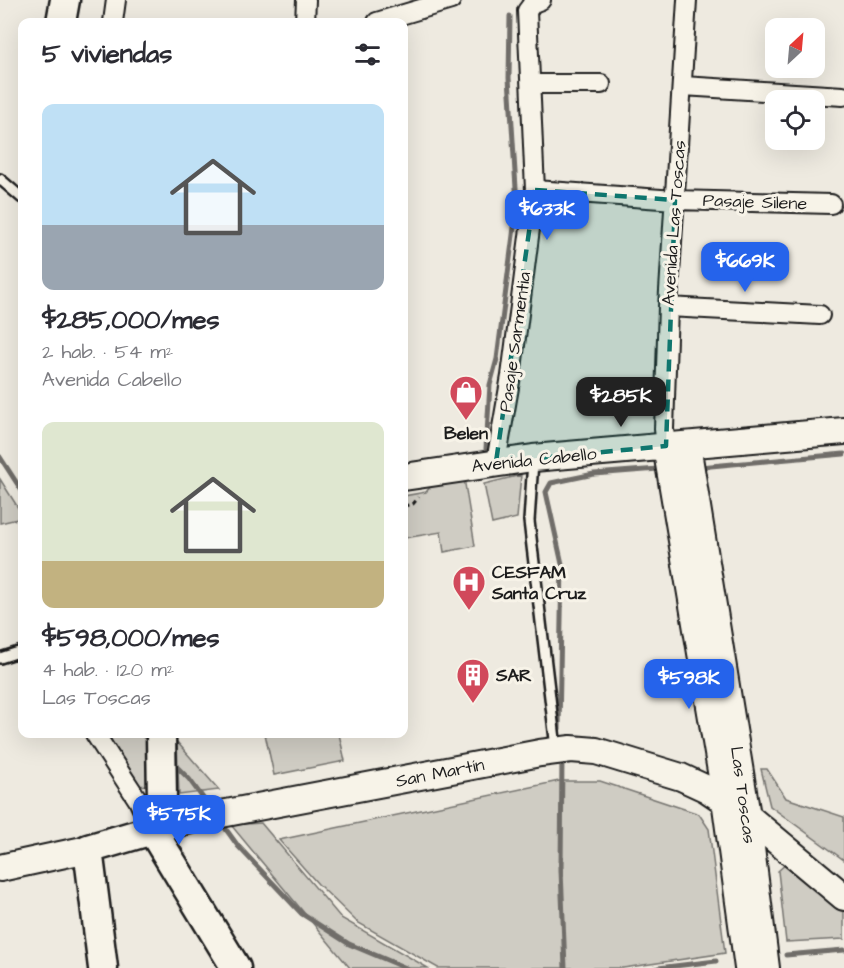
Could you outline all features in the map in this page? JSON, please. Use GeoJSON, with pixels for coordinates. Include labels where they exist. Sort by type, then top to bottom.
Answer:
{"type":"FeatureCollection","features":[{"type":"Feature","properties":{"kind":"main road"},"geometry":{"type":"LineString","coordinates":[[62,18],[65,0]]}},
{"type":"Feature","properties":{"kind":"main road"},"geometry":{"type":"LineString","coordinates":[[161,738],[162,800],[152,830],[236,968]]}},
{"type":"Feature","properties":{"kind":"main road","name":"San Martín"},"geometry":{"type":"LineString","coordinates":[[88,849],[152,830]]}},
{"type":"Feature","properties":{"kind":"main road"},"geometry":{"type":"LineString","coordinates":[[88,849],[103,968]]}},
{"type":"Feature","properties":{"kind":"street"},"geometry":{"type":"LineString","coordinates":[[114,18],[116,0]]}},
{"type":"Feature","properties":{"kind":"street"},"geometry":{"type":"LineString","coordinates":[[305,18],[306,0]]}},
{"type":"Feature","properties":{"kind":"street"},"geometry":{"type":"LineString","coordinates":[[390,18],[451,0]]}},
{"type":"Feature","properties":{"kind":"street","name":"Avenida Las Toscas"},"geometry":{"type":"LineString","coordinates":[[677,445],[664,429],[668,308],[687,0]]}},
{"type":"Feature","properties":{"kind":"street","name":"Pasaje Sarmentia"},"geometry":{"type":"LineString","coordinates":[[496,462],[512,365],[535,190],[527,11],[535,3]]}},
{"type":"Feature","properties":{"kind":"street"},"geometry":{"type":"LineString","coordinates":[[532,84],[601,84]]}},
{"type":"Feature","properties":{"kind":"street"},"geometry":{"type":"LineString","coordinates":[[683,86],[843,96]]}},
{"type":"Feature","properties":{"kind":"street","name":"Pasaje Silene"},"geometry":{"type":"LineString","coordinates":[[535,190],[675,200],[831,204]]}},
{"type":"Feature","properties":{"kind":"street"},"geometry":{"type":"LineString","coordinates":[[668,308],[820,315]]}},
{"type":"Feature","properties":{"kind":"street","name":"Avenida Cabello"},"geometry":{"type":"LineString","coordinates":[[408,476],[533,458],[844,431]]}},
{"type":"Feature","properties":{"kind":"street","name":"Las Toscas"},"geometry":{"type":"LineString","coordinates":[[677,445],[748,968]]}},
{"type":"Feature","properties":{"kind":"street","name":"Las Toscas"},"geometry":{"type":"LineString","coordinates":[[677,445],[747,816],[766,968]]}},
{"type":"Feature","properties":{"kind":"street"},"geometry":{"type":"LineString","coordinates":[[98,738],[138,800],[152,830]]}},
{"type":"Feature","properties":{"kind":"street","name":"San Martín"},"geometry":{"type":"LineString","coordinates":[[152,830],[195,819],[556,751],[583,749],[681,777],[725,800],[844,897]]}},
{"type":"Feature","properties":{"kind":"street","name":"San Martín"},"geometry":{"type":"LineString","coordinates":[[0,868],[88,849]]}},
{"type":"Feature","properties":{"kind":"lane"},"geometry":{"type":"LineString","coordinates":[[0,179],[18,195]]}},
{"type":"Feature","properties":{"kind":"lane"},"geometry":{"type":"LineString","coordinates":[[533,458],[529,521],[556,751]]}},
{"type":"Feature","properties":{"kind":"lane"},"geometry":{"type":"LineString","coordinates":[[0,658],[18,652]]}},
{"type":"Feature","properties":{"kind":"highlighted area"},"geometry":{"type":"Polygon","coordinates":[[[535,190],[675,200],[666,446],[496,462],[535,190]]]}},
{"type":"Feature","properties":{"kind":"shaded area"},"geometry":{"type":"Polygon","coordinates":[[[521,475],[517,518],[492,524],[484,484],[521,475]]]}},
{"type":"Feature","properties":{"kind":"shaded area"},"geometry":{"type":"Polygon","coordinates":[[[464,478],[475,546],[444,552],[441,532],[408,537],[408,495],[426,492],[433,484],[464,478]]]}},
{"type":"Feature","properties":{"kind":"shaded area"},"geometry":{"type":"Polygon","coordinates":[[[0,479],[18,508],[18,519],[0,523],[0,479]]]}},
{"type":"Feature","properties":{"kind":"shaded area"},"geometry":{"type":"Polygon","coordinates":[[[110,738],[146,738],[149,785],[137,786],[110,738]]]}},
{"type":"Feature","properties":{"kind":"shaded area"},"geometry":{"type":"Polygon","coordinates":[[[266,738],[340,738],[345,761],[274,775],[266,738]]]}},
{"type":"Feature","properties":{"kind":"shaded area"},"geometry":{"type":"Polygon","coordinates":[[[177,742],[219,790],[179,795],[177,742]]]}},
{"type":"Feature","properties":{"kind":"shaded area"},"geometry":{"type":"Polygon","coordinates":[[[761,769],[767,769],[786,798],[844,817],[844,860],[770,806],[761,769]]]}},
{"type":"Feature","properties":{"kind":"shaded area"},"geometry":{"type":"Polygon","coordinates":[[[559,781],[600,781],[699,814],[709,829],[725,953],[623,968],[438,968],[357,922],[318,884],[279,840],[559,781]]]}},
{"type":"Feature","properties":{"kind":"shaded area"},"geometry":{"type":"Polygon","coordinates":[[[261,823],[341,918],[428,968],[350,968],[231,825],[261,823]]]}},
{"type":"Feature","properties":{"kind":"shaded area"},"geometry":{"type":"Polygon","coordinates":[[[788,862],[844,908],[844,939],[786,942],[778,871],[788,862]]]}},
{"type":"Feature","properties":{"kind":"waterway"},"geometry":{"type":"LineString","coordinates":[[486,449],[490,385],[497,359],[517,204],[509,78],[510,16]]}},
{"type":"Feature","properties":{"kind":"waterway"},"geometry":{"type":"LineString","coordinates":[[700,467],[844,454]]}},
{"type":"Feature","properties":{"kind":"waterway"},"geometry":{"type":"LineString","coordinates":[[0,457],[18,485]]}},
{"type":"Feature","properties":{"kind":"waterway"},"geometry":{"type":"LineString","coordinates":[[559,729],[562,564],[546,492],[551,483],[594,474],[658,469]]}},
{"type":"Feature","properties":{"kind":"waterway"},"geometry":{"type":"LineString","coordinates":[[146,738],[151,742]]}},
{"type":"Feature","properties":{"kind":"waterway"},"geometry":{"type":"LineString","coordinates":[[562,757],[561,870],[565,968]]}},
{"type":"Feature","properties":{"kind":"waterway"},"geometry":{"type":"LineString","coordinates":[[171,761],[189,779],[211,809]]}},
{"type":"Feature","properties":{"kind":"waterway"},"geometry":{"type":"LineString","coordinates":[[220,821],[238,846],[302,914],[349,944],[406,968]]}},
{"type":"Feature","properties":{"kind":"waterway"},"geometry":{"type":"LineString","coordinates":[[786,955],[844,950]]}},
{"type":"Feature","properties":{"kind":"waterway"},"geometry":{"type":"LineString","coordinates":[[658,968],[716,961]]}},
{"type":"Feature","properties":{"kind":"place","name":"Belen"},"geometry":{"type":"Point","coordinates":[466,421]}},
{"type":"Feature","properties":{"kind":"place","name":"CESFAM Santa Cruz"},"geometry":{"type":"Point","coordinates":[469,611]}},
{"type":"Feature","properties":{"kind":"place","name":"SAR"},"geometry":{"type":"Point","coordinates":[473,704]}}]}
